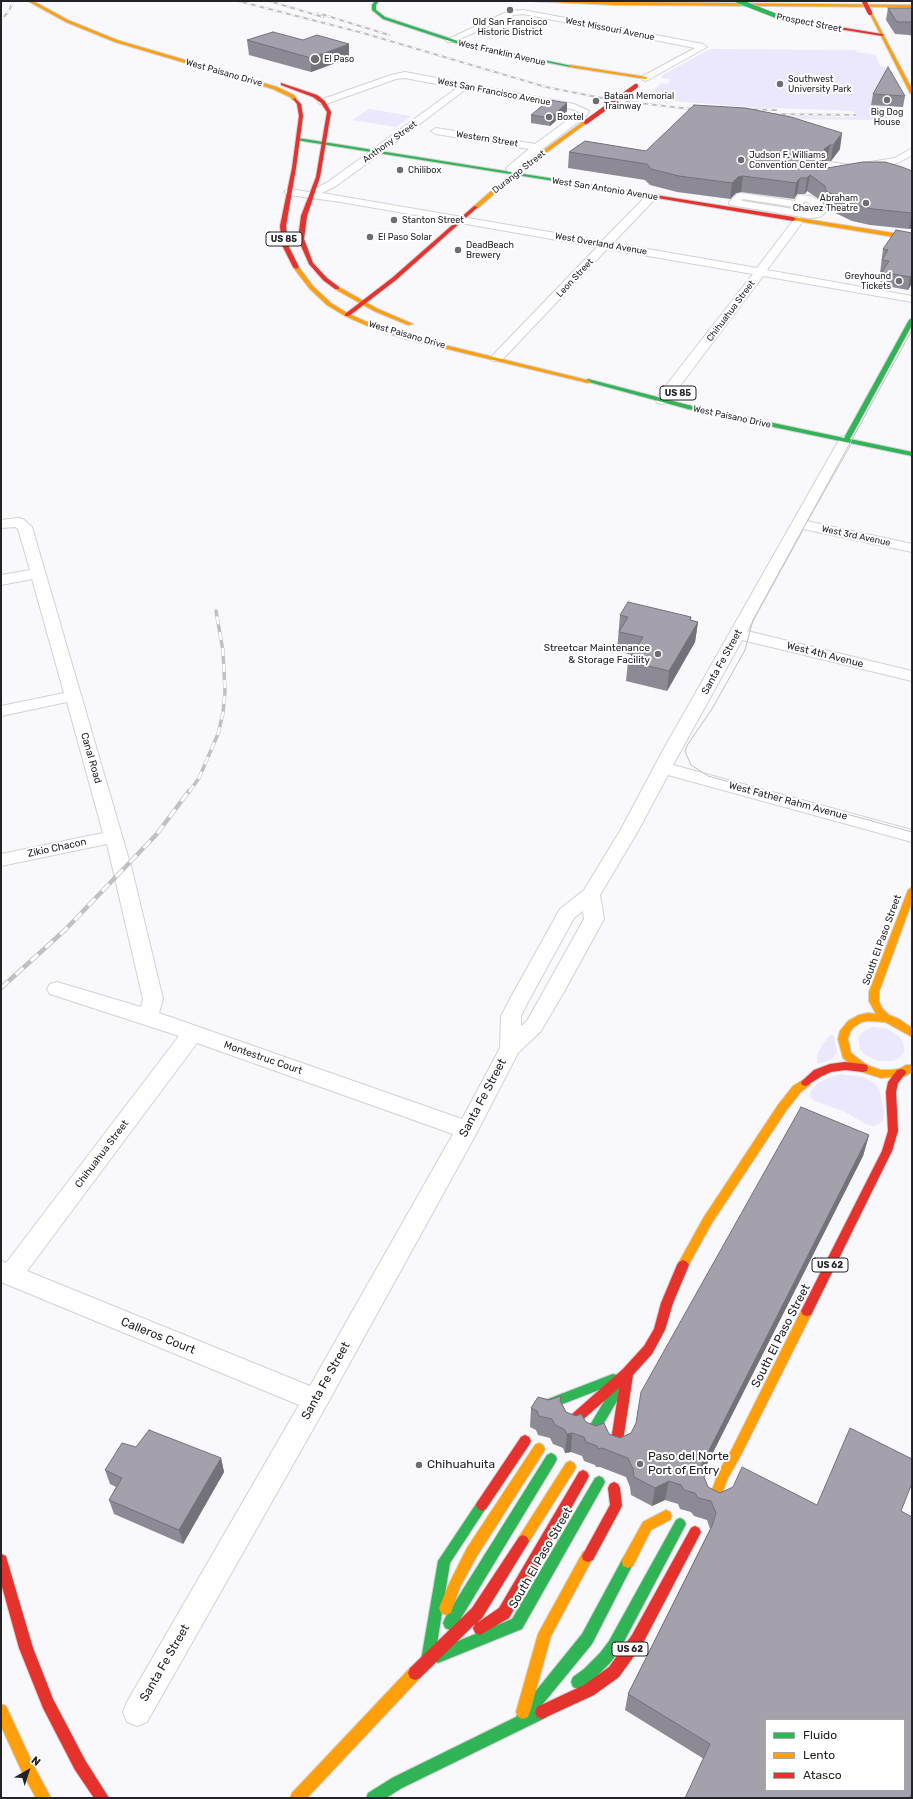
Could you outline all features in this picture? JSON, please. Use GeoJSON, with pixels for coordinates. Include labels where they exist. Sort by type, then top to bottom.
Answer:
{"type":"FeatureCollection","features":[{"type":"Feature","properties":{"kind":"main road","name":"West Paisano Drive"},"geometry":{"type":"LineString","coordinates":[[30,1],[90,31],[130,46],[299,89],[316,96],[323,102],[329,112],[319,170],[301,231],[303,246],[306,254],[311,263],[325,279],[345,294],[388,316],[417,326]]}},
{"type":"Feature","properties":{"kind":"main road","name":"West Paisano Drive"},"geometry":{"type":"LineString","coordinates":[[42,1],[80,21],[108,32],[189,61],[283,91],[297,101],[301,116],[283,226],[285,245],[289,255],[310,287],[329,304],[347,315],[372,326],[402,336],[497,358],[668,393],[715,413],[848,432],[912,454]]}},
{"type":"Feature","properties":{"kind":"main road","name":"West Franklin Avenue"},"geometry":{"type":"LineString","coordinates":[[377,1],[374,5],[374,10],[384,18],[450,40],[524,59],[646,78]]}},
{"type":"Feature","properties":{"kind":"main road"},"geometry":{"type":"LineString","coordinates":[[531,1],[615,4],[912,6]]}},
{"type":"Feature","properties":{"kind":"main road"},"geometry":{"type":"LineString","coordinates":[[537,1],[560,4],[676,10],[849,15]]}},
{"type":"Feature","properties":{"kind":"main road","name":"Prospect Street"},"geometry":{"type":"LineString","coordinates":[[738,1],[784,19],[863,34],[882,35]]}},
{"type":"Feature","properties":{"kind":"main road"},"geometry":{"type":"LineString","coordinates":[[864,1],[868,15],[882,35],[912,93]]}},
{"type":"Feature","properties":{"kind":"main road"},"geometry":{"type":"LineString","coordinates":[[868,15],[882,16]]}},
{"type":"Feature","properties":{"kind":"main road"},"geometry":{"type":"LineString","coordinates":[[891,51],[902,52]]}},
{"type":"Feature","properties":{"kind":"main road","name":"Durango Street"},"geometry":{"type":"LineString","coordinates":[[347,315],[394,279],[514,174],[646,78]]}},
{"type":"Feature","properties":{"kind":"main road"},"geometry":{"type":"LineString","coordinates":[[301,116],[323,102]]}},
{"type":"Feature","properties":{"kind":"main road","name":"West San Antonio Avenue"},"geometry":{"type":"LineString","coordinates":[[298,139],[912,238]]}},
{"type":"Feature","properties":{"kind":"main road"},"geometry":{"type":"LineString","coordinates":[[848,432],[912,320]]}},
{"type":"Feature","properties":{"kind":"main road"},"geometry":{"type":"LineString","coordinates":[[493,346],[509,350]]}},
{"type":"Feature","properties":{"kind":"main road","name":"West Paisano Drive"},"geometry":{"type":"LineString","coordinates":[[848,432],[864,431]]}},
{"type":"Feature","properties":{"kind":"main road","name":"South El Paso Street"},"geometry":{"type":"LineString","coordinates":[[886,1018],[878,1010],[874,1001],[874,992],[912,890]]}},
{"type":"Feature","properties":{"kind":"main road","name":"US 62"},"geometry":{"type":"LineString","coordinates":[[863,1068],[847,1055],[844,1048],[842,1039],[850,1024],[859,1019],[877,1017],[886,1018],[908,1028],[912,1033]]}},
{"type":"Feature","properties":{"kind":"main road","name":"US 62"},"geometry":{"type":"LineString","coordinates":[[575,1419],[627,1374],[654,1341],[682,1267],[705,1227],[782,1108],[798,1089],[818,1073],[830,1068],[845,1066],[863,1068],[881,1074],[901,1073],[912,1066]]}},
{"type":"Feature","properties":{"kind":"main road","name":"South El Paso Street"},"geometry":{"type":"LineString","coordinates":[[716,1495],[723,1475],[736,1453],[888,1151],[892,1131],[891,1092],[893,1082],[901,1073]]}},
{"type":"Feature","properties":{"kind":"main road"},"geometry":{"type":"LineString","coordinates":[[618,1441],[627,1374]]}},
{"type":"Feature","properties":{"kind":"main road","name":"US 62"},"geometry":{"type":"LineString","coordinates":[[574,1405],[627,1374]]}},
{"type":"Feature","properties":{"kind":"main road","name":"US 62"},"geometry":{"type":"LineString","coordinates":[[547,1405],[627,1374]]}},
{"type":"Feature","properties":{"kind":"main road","name":"US 62"},"geometry":{"type":"LineString","coordinates":[[610,1421],[627,1374]]}},
{"type":"Feature","properties":{"kind":"main road","name":"US 62"},"geometry":{"type":"LineString","coordinates":[[594,1429],[627,1374]]}},
{"type":"Feature","properties":{"kind":"main road"},"geometry":{"type":"LineString","coordinates":[[428,1660],[444,1562],[525,1440]]}},
{"type":"Feature","properties":{"kind":"main road","name":"South El Paso Street"},"geometry":{"type":"LineString","coordinates":[[428,1660],[455,1584],[472,1552],[539,1449]]}},
{"type":"Feature","properties":{"kind":"main road","name":"South El Paso Street"},"geometry":{"type":"LineString","coordinates":[[428,1660],[551,1459]]}},
{"type":"Feature","properties":{"kind":"main road","name":"South El Paso Street"},"geometry":{"type":"LineString","coordinates":[[297,1798],[428,1660],[477,1613],[570,1466]]}},
{"type":"Feature","properties":{"kind":"main road","name":"South El Paso Street"},"geometry":{"type":"LineString","coordinates":[[710,1484],[723,1475]]}},
{"type":"Feature","properties":{"kind":"main road","name":"South El Paso Street"},"geometry":{"type":"LineString","coordinates":[[428,1660],[504,1613],[583,1476]]}},
{"type":"Feature","properties":{"kind":"main road","name":"South El Paso Street"},"geometry":{"type":"LineString","coordinates":[[428,1660],[517,1624],[599,1482]]}},
{"type":"Feature","properties":{"kind":"main road"},"geometry":{"type":"LineString","coordinates":[[521,1721],[546,1634],[616,1506],[614,1488]]}},
{"type":"Feature","properties":{"kind":"main road","name":"US 62"},"geometry":{"type":"LineString","coordinates":[[521,1721],[587,1639],[647,1526],[666,1516]]}},
{"type":"Feature","properties":{"kind":"main road","name":"US 62"},"geometry":{"type":"LineString","coordinates":[[521,1721],[589,1674],[605,1658],[614,1646],[680,1524]]}},
{"type":"Feature","properties":{"kind":"main road","name":"US 62"},"geometry":{"type":"LineString","coordinates":[[373,1798],[397,1783],[521,1721],[589,1690],[614,1672],[637,1640],[696,1532]]}},
{"type":"Feature","properties":{"kind":"main road"},"geometry":{"type":"LineString","coordinates":[[1,1560],[26,1648],[48,1703],[80,1765],[102,1798]]}},
{"type":"Feature","properties":{"kind":"main road"},"geometry":{"type":"LineString","coordinates":[[1,1711],[28,1769],[44,1798]]}},
{"type":"Feature","properties":{"kind":"street","name":"West Missouri Avenue"},"geometry":{"type":"LineString","coordinates":[[450,40],[512,13],[529,12],[703,47]]}},
{"type":"Feature","properties":{"kind":"street","name":"Durango Street"},"geometry":{"type":"LineString","coordinates":[[646,78],[703,47]]}},
{"type":"Feature","properties":{"kind":"street"},"geometry":{"type":"LineString","coordinates":[[323,102],[394,76],[405,75]]}},
{"type":"Feature","properties":{"kind":"street"},"geometry":{"type":"LineString","coordinates":[[329,112],[342,100],[401,79],[405,75]]}},
{"type":"Feature","properties":{"kind":"street","name":"West San Francisco Avenue"},"geometry":{"type":"LineString","coordinates":[[405,75],[584,111],[583,114],[537,146]]}},
{"type":"Feature","properties":{"kind":"street","name":"Anthony Street"},"geometry":{"type":"LineString","coordinates":[[312,194],[332,184],[465,86]]}},
{"type":"Feature","properties":{"kind":"street","name":"Western Street"},"geometry":{"type":"LineString","coordinates":[[436,131],[537,146]]}},
{"type":"Feature","properties":{"kind":"street"},"geometry":{"type":"LineString","coordinates":[[514,174],[511,168],[537,146]]}},
{"type":"Feature","properties":{"kind":"street"},"geometry":{"type":"LineString","coordinates":[[828,165],[852,168],[898,160],[912,151]]}},
{"type":"Feature","properties":{"kind":"street"},"geometry":{"type":"LineString","coordinates":[[852,168],[860,177]]}},
{"type":"Feature","properties":{"kind":"street","name":"West Overland Avenue"},"geometry":{"type":"LineString","coordinates":[[289,192],[312,194],[912,299]]}},
{"type":"Feature","properties":{"kind":"street","name":"Leon Street"},"geometry":{"type":"LineString","coordinates":[[497,358],[509,350],[652,196]]}},
{"type":"Feature","properties":{"kind":"street"},"geometry":{"type":"LineString","coordinates":[[741,196],[795,204],[798,204],[802,197],[807,198],[811,199],[818,205],[815,209],[820,213],[816,215],[809,215],[734,203],[741,196]]}},
{"type":"Feature","properties":{"kind":"street","name":"Chihuahua Street"},"geometry":{"type":"LineString","coordinates":[[668,393],[799,220]]}},
{"type":"Feature","properties":{"kind":"street","name":"Santa Fe Street"},"geometry":{"type":"LineString","coordinates":[[510,1048],[511,1016],[518,1002],[548,952],[567,914],[591,895],[800,524],[848,432]]}},
{"type":"Feature","properties":{"kind":"street","name":"Canal Road"},"geometry":{"type":"LineString","coordinates":[[1,524],[14,522],[24,525],[39,573],[123,870],[153,1000],[148,1017]]}},
{"type":"Feature","properties":{"kind":"street","name":"West 3rd Avenue"},"geometry":{"type":"LineString","coordinates":[[800,524],[912,548]]}},
{"type":"Feature","properties":{"kind":"street"},"geometry":{"type":"LineString","coordinates":[[1,580],[39,573]]}},
{"type":"Feature","properties":{"kind":"street","name":"West 4th Avenue"},"geometry":{"type":"LineString","coordinates":[[738,634],[912,676]]}},
{"type":"Feature","properties":{"kind":"street"},"geometry":{"type":"LineString","coordinates":[[1,711],[74,696]]}},
{"type":"Feature","properties":{"kind":"street","name":"West Father Rahm Avenue"},"geometry":{"type":"LineString","coordinates":[[663,768],[912,836]]}},
{"type":"Feature","properties":{"kind":"street","name":"Zikio Chacon"},"geometry":{"type":"LineString","coordinates":[[1,860],[113,837]]}},
{"type":"Feature","properties":{"kind":"street","name":"Santa Fe Street"},"geometry":{"type":"LineString","coordinates":[[137,1712],[316,1400],[467,1130],[510,1048],[534,1026],[594,920],[591,895]]}},
{"type":"Feature","properties":{"kind":"street","name":"Montestruc Court"},"geometry":{"type":"LineString","coordinates":[[57,989],[148,1017],[467,1130]]}},
{"type":"Feature","properties":{"kind":"street","name":"Chihuahua Street"},"geometry":{"type":"LineString","coordinates":[[6,1273],[193,1033]]}},
{"type":"Feature","properties":{"kind":"street","name":"Calleros Court"},"geometry":{"type":"LineString","coordinates":[[6,1273],[316,1400]]}},
{"type":"Feature","properties":{"kind":"shaded area","name":"Southwest University Park"},"geometry":{"type":"Polygon","coordinates":[[[710,49],[855,50],[856,52],[871,54],[876,56],[880,66],[884,66],[903,107],[884,107],[888,120],[765,119],[770,116],[856,117],[853,111],[747,107],[674,101],[659,99],[648,94],[662,83],[667,84],[671,79],[662,78],[661,76],[710,49]]]}},
{"type":"Feature","properties":{"kind":"shaded area"},"geometry":{"type":"Polygon","coordinates":[[[369,109],[411,116],[396,127],[352,120],[369,109]]]}},
{"type":"Feature","properties":{"kind":"shaded area"},"geometry":{"type":"Polygon","coordinates":[[[872,1027],[887,1029],[900,1037],[905,1048],[903,1054],[899,1058],[893,1061],[878,1061],[864,1054],[860,1049],[858,1038],[861,1033],[872,1027]]]}},
{"type":"Feature","properties":{"kind":"shaded area"},"geometry":{"type":"Polygon","coordinates":[[[829,1036],[834,1036],[837,1053],[830,1060],[818,1064],[817,1055],[829,1036]]]}},
{"type":"Feature","properties":{"kind":"shaded area"},"geometry":{"type":"Polygon","coordinates":[[[840,1074],[863,1077],[873,1082],[879,1088],[884,1111],[883,1120],[879,1124],[874,1126],[868,1125],[843,1111],[815,1101],[810,1096],[811,1091],[819,1082],[840,1074]]]}},
{"type":"Feature","properties":{"kind":"building"},"geometry":{"type":"Polygon","coordinates":[[[888,8],[912,8],[912,22],[897,22],[888,8]]]}},
{"type":"Feature","properties":{"kind":"building"},"geometry":{"type":"Polygon","coordinates":[[[273,32],[303,40],[317,35],[349,44],[311,58],[247,40],[273,32]]]}},
{"type":"Feature","properties":{"kind":"building"},"geometry":{"type":"Polygon","coordinates":[[[888,67],[905,96],[873,94],[888,67]]]}},
{"type":"Feature","properties":{"kind":"building"},"geometry":{"type":"Polygon","coordinates":[[[549,100],[567,103],[550,118],[531,115],[549,100]]]}},
{"type":"Feature","properties":{"kind":"building"},"geometry":{"type":"Polygon","coordinates":[[[694,105],[745,108],[791,117],[842,133],[833,145],[830,145],[824,149],[828,153],[815,170],[863,162],[885,162],[912,171],[912,213],[873,209],[855,205],[826,191],[825,186],[810,175],[807,178],[800,178],[796,183],[743,176],[738,177],[732,183],[679,176],[651,169],[647,164],[569,152],[585,141],[646,151],[694,105]]]}},
{"type":"Feature","properties":{"kind":"building"},"geometry":{"type":"Polygon","coordinates":[[[896,230],[912,233],[912,274],[910,277],[882,272],[889,261],[882,260],[888,250],[883,249],[896,230]]]}},
{"type":"Feature","properties":{"kind":"building"},"geometry":{"type":"Polygon","coordinates":[[[628,602],[691,617],[690,620],[698,622],[669,671],[628,661],[643,637],[619,632],[628,617],[620,615],[628,602]]]}},
{"type":"Feature","properties":{"kind":"building","name":"Paso del Norte Port of Entry"},"geometry":{"type":"Polygon","coordinates":[[[801,1107],[869,1135],[700,1468],[706,1471],[704,1477],[708,1487],[720,1493],[733,1487],[742,1467],[817,1505],[850,1428],[912,1459],[912,1483],[901,1511],[912,1517],[912,1792],[910,1798],[685,1798],[710,1744],[628,1694],[712,1526],[716,1513],[711,1501],[698,1498],[695,1493],[684,1490],[681,1485],[669,1481],[655,1488],[634,1477],[633,1469],[628,1458],[602,1448],[598,1449],[597,1446],[586,1442],[584,1437],[572,1433],[567,1434],[564,1429],[555,1425],[552,1419],[539,1416],[537,1411],[531,1408],[538,1397],[549,1400],[561,1396],[560,1401],[566,1412],[576,1416],[581,1414],[586,1422],[596,1426],[604,1423],[609,1434],[620,1438],[631,1433],[636,1423],[641,1392],[801,1107]]]}},
{"type":"Feature","properties":{"kind":"building"},"geometry":{"type":"Polygon","coordinates":[[[149,1430],[221,1458],[179,1530],[109,1500],[122,1478],[105,1470],[122,1443],[136,1447],[149,1430]]]}},
{"type":"Feature","properties":{"kind":"tram line"},"geometry":{"type":"LineString","coordinates":[[912,330],[753,620],[745,650],[712,709],[688,744],[685,751],[691,765],[708,776],[912,832]]}},
{"type":"Feature","properties":{"kind":"railway"},"geometry":{"type":"LineString","coordinates":[[1,20],[9,11],[13,1]]}},
{"type":"Feature","properties":{"kind":"railway"},"geometry":{"type":"LineString","coordinates":[[238,1],[363,33],[546,87],[612,100],[700,110]]}},
{"type":"Feature","properties":{"kind":"railway"},"geometry":{"type":"LineString","coordinates":[[269,1],[323,17]]}},
{"type":"Feature","properties":{"kind":"railway"},"geometry":{"type":"LineString","coordinates":[[318,13],[389,35]]}},
{"type":"Feature","properties":{"kind":"railway"},"geometry":{"type":"LineString","coordinates":[[740,109],[776,110]]}},
{"type":"Feature","properties":{"kind":"railway"},"geometry":{"type":"LineString","coordinates":[[768,114],[855,115]]}},
{"type":"Feature","properties":{"kind":"railway"},"geometry":{"type":"LineString","coordinates":[[189,792],[199,778],[218,734],[223,713],[225,692],[223,651],[216,611]]}},
{"type":"Feature","properties":{"kind":"railway"},"geometry":{"type":"LineString","coordinates":[[1,988],[65,930],[156,835],[189,791]]}},
{"type":"Feature","properties":{"kind":"traffic: fast"},"geometry":{"type":"LineString","coordinates":[[377,1],[374,5],[374,10],[384,18],[466,45],[570,66]]}},
{"type":"Feature","properties":{"kind":"traffic: fast"},"geometry":{"type":"LineString","coordinates":[[738,1],[784,19]]}},
{"type":"Feature","properties":{"kind":"traffic: fast"},"geometry":{"type":"LineString","coordinates":[[298,139],[630,192]]}},
{"type":"Feature","properties":{"kind":"traffic: fast"},"geometry":{"type":"LineString","coordinates":[[846,440],[912,320]]}},
{"type":"Feature","properties":{"kind":"traffic: fast"},"geometry":{"type":"LineString","coordinates":[[588,381],[688,407],[912,454]]}},
{"type":"Feature","properties":{"kind":"traffic: fast"},"geometry":{"type":"LineString","coordinates":[[547,1405],[613,1379]]}},
{"type":"Feature","properties":{"kind":"traffic: fast"},"geometry":{"type":"LineString","coordinates":[[594,1429],[616,1392]]}},
{"type":"Feature","properties":{"kind":"traffic: fast"},"geometry":{"type":"LineString","coordinates":[[450,1623],[551,1459]]}},
{"type":"Feature","properties":{"kind":"traffic: fast"},"geometry":{"type":"LineString","coordinates":[[438,1656],[517,1624],[599,1482]]}},
{"type":"Feature","properties":{"kind":"traffic: fast"},"geometry":{"type":"LineString","coordinates":[[428,1660],[444,1561],[482,1505]]}},
{"type":"Feature","properties":{"kind":"traffic: fast"},"geometry":{"type":"LineString","coordinates":[[578,1682],[589,1674],[605,1658],[614,1646],[680,1524]]}},
{"type":"Feature","properties":{"kind":"traffic: fast"},"geometry":{"type":"LineString","coordinates":[[523,1718],[587,1639],[628,1562]]}},
{"type":"Feature","properties":{"kind":"traffic: fast"},"geometry":{"type":"LineString","coordinates":[[373,1798],[397,1783],[542,1712]]}},
{"type":"Feature","properties":{"kind":"traffic: slow"},"geometry":{"type":"LineString","coordinates":[[30,1],[67,21],[116,41],[275,88],[295,99]]}},
{"type":"Feature","properties":{"kind":"traffic: slow"},"geometry":{"type":"LineString","coordinates":[[531,1],[615,4],[912,6]]}},
{"type":"Feature","properties":{"kind":"traffic: slow"},"geometry":{"type":"LineString","coordinates":[[870,13],[912,93]]}},
{"type":"Feature","properties":{"kind":"traffic: slow"},"geometry":{"type":"LineString","coordinates":[[570,66],[646,78]]}},
{"type":"Feature","properties":{"kind":"traffic: slow"},"geometry":{"type":"LineString","coordinates":[[476,207],[514,174],[586,122]]}},
{"type":"Feature","properties":{"kind":"traffic: slow"},"geometry":{"type":"LineString","coordinates":[[793,219],[912,238]]}},
{"type":"Feature","properties":{"kind":"traffic: slow"},"geometry":{"type":"LineString","coordinates":[[296,267],[311,287],[329,304],[347,315],[372,326],[402,336],[588,381]]}},
{"type":"Feature","properties":{"kind":"traffic: slow"},"geometry":{"type":"LineString","coordinates":[[337,288],[376,310],[410,324]]}},
{"type":"Feature","properties":{"kind":"traffic: slow"},"geometry":{"type":"LineString","coordinates":[[886,1018],[878,1010],[874,1001],[874,992],[912,890]]}},
{"type":"Feature","properties":{"kind":"traffic: slow"},"geometry":{"type":"LineString","coordinates":[[910,1068],[901,1073],[891,1074],[881,1074],[863,1068],[847,1055],[843,1039],[845,1031],[851,1024],[859,1019],[868,1017],[886,1018],[896,1022],[912,1033]]}},
{"type":"Feature","properties":{"kind":"traffic: slow"},"geometry":{"type":"LineString","coordinates":[[683,1265],[708,1220],[782,1108],[797,1089],[806,1082]]}},
{"type":"Feature","properties":{"kind":"traffic: slow"},"geometry":{"type":"LineString","coordinates":[[716,1495],[723,1475],[736,1453],[807,1311]]}},
{"type":"Feature","properties":{"kind":"traffic: slow"},"geometry":{"type":"LineString","coordinates":[[446,1608],[455,1584],[472,1552],[539,1449]]}},
{"type":"Feature","properties":{"kind":"traffic: slow"},"geometry":{"type":"LineString","coordinates":[[523,1541],[570,1467]]}},
{"type":"Feature","properties":{"kind":"traffic: slow"},"geometry":{"type":"LineString","coordinates":[[628,1562],[647,1526],[666,1516]]}},
{"type":"Feature","properties":{"kind":"traffic: slow"},"geometry":{"type":"LineString","coordinates":[[523,1712],[545,1634],[588,1556]]}},
{"type":"Feature","properties":{"kind":"traffic: slow"},"geometry":{"type":"LineString","coordinates":[[297,1798],[415,1673]]}},
{"type":"Feature","properties":{"kind":"traffic: slow"},"geometry":{"type":"LineString","coordinates":[[1,1711],[28,1769],[44,1798]]}},
{"type":"Feature","properties":{"kind":"traffic: jam"},"geometry":{"type":"LineString","coordinates":[[864,1],[870,13]]}},
{"type":"Feature","properties":{"kind":"traffic: jam"},"geometry":{"type":"LineString","coordinates":[[784,19],[882,35]]}},
{"type":"Feature","properties":{"kind":"traffic: jam"},"geometry":{"type":"LineString","coordinates":[[283,84],[315,96],[323,102],[329,112],[318,177],[304,216],[301,239],[311,263],[325,279],[337,288]]}},
{"type":"Feature","properties":{"kind":"traffic: jam"},"geometry":{"type":"LineString","coordinates":[[586,122],[636,86]]}},
{"type":"Feature","properties":{"kind":"traffic: jam"},"geometry":{"type":"LineString","coordinates":[[295,99],[299,104],[301,116],[294,168],[283,226],[285,245],[296,267]]}},
{"type":"Feature","properties":{"kind":"traffic: jam"},"geometry":{"type":"LineString","coordinates":[[630,192],[793,219]]}},
{"type":"Feature","properties":{"kind":"traffic: jam"},"geometry":{"type":"LineString","coordinates":[[347,315],[394,279],[476,207]]}},
{"type":"Feature","properties":{"kind":"traffic: jam"},"geometry":{"type":"LineString","coordinates":[[806,1082],[818,1073],[830,1068],[845,1066],[863,1068]]}},
{"type":"Feature","properties":{"kind":"traffic: jam"},"geometry":{"type":"LineString","coordinates":[[807,1311],[887,1151],[893,1131],[891,1092],[893,1082],[901,1073]]}},
{"type":"Feature","properties":{"kind":"traffic: jam"},"geometry":{"type":"LineString","coordinates":[[575,1419],[627,1373],[648,1350],[659,1330],[667,1303],[683,1265]]}},
{"type":"Feature","properties":{"kind":"traffic: jam"},"geometry":{"type":"LineString","coordinates":[[617,1441],[627,1373]]}},
{"type":"Feature","properties":{"kind":"traffic: jam"},"geometry":{"type":"LineString","coordinates":[[482,1505],[525,1441]]}},
{"type":"Feature","properties":{"kind":"traffic: jam"},"geometry":{"type":"LineString","coordinates":[[480,1628],[504,1613],[583,1476]]}},
{"type":"Feature","properties":{"kind":"traffic: jam"},"geometry":{"type":"LineString","coordinates":[[588,1556],[616,1506],[614,1488]]}},
{"type":"Feature","properties":{"kind":"traffic: jam"},"geometry":{"type":"LineString","coordinates":[[542,1712],[589,1690],[614,1672],[637,1640],[695,1532]]}},
{"type":"Feature","properties":{"kind":"traffic: jam"},"geometry":{"type":"LineString","coordinates":[[415,1673],[477,1613],[523,1541]]}},
{"type":"Feature","properties":{"kind":"traffic: jam"},"geometry":{"type":"LineString","coordinates":[[1,1560],[26,1648],[48,1703],[80,1765],[102,1798]]}},
{"type":"Feature","properties":{"kind":"place","name":"Old San Francisco Historic District"},"geometry":{"type":"Point","coordinates":[510,10]}},
{"type":"Feature","properties":{"kind":"place","name":"El Paso"},"geometry":{"type":"Point","coordinates":[315,59]}},
{"type":"Feature","properties":{"kind":"place","name":"Southwest University Park"},"geometry":{"type":"Point","coordinates":[780,84]}},
{"type":"Feature","properties":{"kind":"place","name":"Big Dog House"},"geometry":{"type":"Point","coordinates":[887,100]}},
{"type":"Feature","properties":{"kind":"place","name":"Bataan Memorial Trainway"},"geometry":{"type":"Point","coordinates":[596,101]}},
{"type":"Feature","properties":{"kind":"place","name":"Boxtel"},"geometry":{"type":"Point","coordinates":[549,117]}},
{"type":"Feature","properties":{"kind":"place","name":"Judson F. Williams Convention Center"},"geometry":{"type":"Point","coordinates":[741,160]}},
{"type":"Feature","properties":{"kind":"place","name":"Chilibox"},"geometry":{"type":"Point","coordinates":[400,170]}},
{"type":"Feature","properties":{"kind":"place","name":"Abraham Chavez Theatre"},"geometry":{"type":"Point","coordinates":[866,203]}},
{"type":"Feature","properties":{"kind":"place","name":"Stanton Street"},"geometry":{"type":"Point","coordinates":[394,220]}},
{"type":"Feature","properties":{"kind":"place","name":"El Paso Solar"},"geometry":{"type":"Point","coordinates":[370,237]}},
{"type":"Feature","properties":{"kind":"place","name":"DeadBeach Brewery"},"geometry":{"type":"Point","coordinates":[458,250]}},
{"type":"Feature","properties":{"kind":"place","name":"Greyhound Tickets"},"geometry":{"type":"Point","coordinates":[899,281]}},
{"type":"Feature","properties":{"kind":"place","name":"Streetcar Maintenance & Storage Facility"},"geometry":{"type":"Point","coordinates":[658,654]}},
{"type":"Feature","properties":{"kind":"place","name":"Paso del Norte Port of Entry"},"geometry":{"type":"Point","coordinates":[640,1464]}},
{"type":"Feature","properties":{"kind":"place","name":"Chihuahuita"},"geometry":{"type":"Point","coordinates":[419,1465]}}]}
